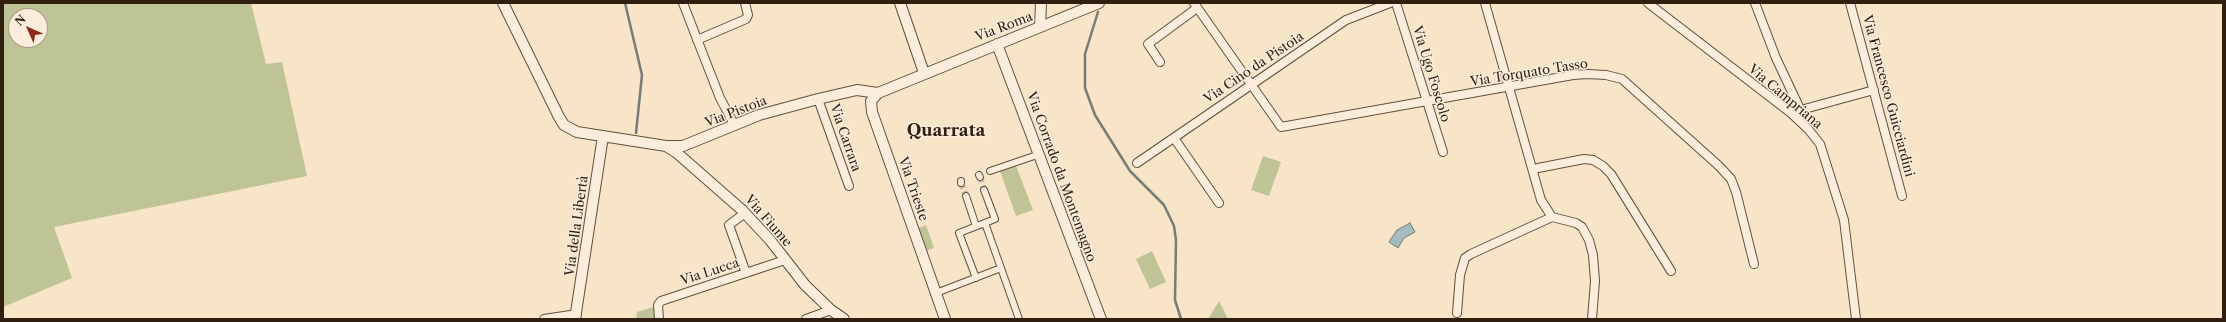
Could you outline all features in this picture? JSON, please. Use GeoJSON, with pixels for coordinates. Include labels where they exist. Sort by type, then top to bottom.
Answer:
{"type":"FeatureCollection","features":[{"type":"Feature","properties":{"kind":"street","name":"Via Pistoia"},"geometry":{"type":"LineString","coordinates":[[503,3],[564,124],[577,132],[666,146],[683,146],[759,115],[857,90],[878,93]]}},
{"type":"Feature","properties":{"kind":"street"},"geometry":{"type":"LineString","coordinates":[[683,3],[720,98],[734,124]]}},
{"type":"Feature","properties":{"kind":"street"},"geometry":{"type":"LineString","coordinates":[[697,40],[746,20],[748,15],[745,3]]}},
{"type":"Feature","properties":{"kind":"street"},"geometry":{"type":"LineString","coordinates":[[878,93],[924,73],[900,3]]}},
{"type":"Feature","properties":{"kind":"street"},"geometry":{"type":"LineString","coordinates":[[1040,27],[1041,3]]}},
{"type":"Feature","properties":{"kind":"street","name":"Via Cino da Pistoia"},"geometry":{"type":"LineString","coordinates":[[1137,163],[1346,20],[1390,3]]}},
{"type":"Feature","properties":{"kind":"street","name":"Via Ugo Foscolo"},"geometry":{"type":"LineString","coordinates":[[1396,3],[1443,152]]}},
{"type":"Feature","properties":{"kind":"street"},"geometry":{"type":"LineString","coordinates":[[1485,3],[1534,169],[1541,200],[1552,217]]}},
{"type":"Feature","properties":{"kind":"street","name":"Via Campriana"},"geometry":{"type":"LineString","coordinates":[[1648,3],[1791,113],[1815,136],[1824,154],[1844,220],[1856,319]]}},
{"type":"Feature","properties":{"kind":"street"},"geometry":{"type":"LineString","coordinates":[[1755,3],[1776,58],[1800,109]]}},
{"type":"Feature","properties":{"kind":"street","name":"Via Francesco Guicciardini"},"geometry":{"type":"LineString","coordinates":[[1850,3],[1902,196]]}},
{"type":"Feature","properties":{"kind":"street","name":"Via Roma"},"geometry":{"type":"LineString","coordinates":[[924,73],[1097,4]]}},
{"type":"Feature","properties":{"kind":"street"},"geometry":{"type":"LineString","coordinates":[[1160,62],[1148,44],[1196,5],[1251,85]]}},
{"type":"Feature","properties":{"kind":"street","name":"Via Corrado da Montemagno"},"geometry":{"type":"LineString","coordinates":[[997,44],[1040,154],[1101,319]]}},
{"type":"Feature","properties":{"kind":"street","name":"Via Torquato Tasso"},"geometry":{"type":"LineString","coordinates":[[1251,85],[1280,127],[1588,74],[1606,75],[1622,79],[1719,166],[1731,179],[1736,192],[1754,264]]}},
{"type":"Feature","properties":{"kind":"street"},"geometry":{"type":"LineString","coordinates":[[1791,113],[1800,109],[1874,90]]}},
{"type":"Feature","properties":{"kind":"street","name":"Via Trieste"},"geometry":{"type":"LineString","coordinates":[[878,93],[871,101],[872,112],[945,319]]}},
{"type":"Feature","properties":{"kind":"street","name":"Via Carrara"},"geometry":{"type":"LineString","coordinates":[[818,99],[849,186]]}},
{"type":"Feature","properties":{"kind":"street","name":"Via della Libertà"},"geometry":{"type":"LineString","coordinates":[[576,316],[603,136]]}},
{"type":"Feature","properties":{"kind":"street"},"geometry":{"type":"LineString","coordinates":[[1174,138],[1219,203]]}},
{"type":"Feature","properties":{"kind":"street","name":"Via Fiume"},"geometry":{"type":"LineString","coordinates":[[666,146],[710,180],[745,212],[770,240],[805,285],[831,310],[844,319]]}},
{"type":"Feature","properties":{"kind":"street"},"geometry":{"type":"LineString","coordinates":[[990,171],[1040,154]]}},
{"type":"Feature","properties":{"kind":"street"},"geometry":{"type":"LineString","coordinates":[[1534,169],[1584,159],[1593,160],[1603,166],[1611,174],[1671,271]]}},
{"type":"Feature","properties":{"kind":"street"},"geometry":{"type":"LineString","coordinates":[[976,278],[959,233],[995,219],[984,190]]}},
{"type":"Feature","properties":{"kind":"street"},"geometry":{"type":"LineString","coordinates":[[966,196],[976,226]]}},
{"type":"Feature","properties":{"kind":"street"},"geometry":{"type":"LineString","coordinates":[[745,212],[729,225],[746,273]]}},
{"type":"Feature","properties":{"kind":"street"},"geometry":{"type":"LineString","coordinates":[[1458,314],[1460,275],[1465,258],[1552,217],[1576,223],[1582,227],[1589,240],[1593,255],[1595,281],[1592,319]]}},
{"type":"Feature","properties":{"kind":"street"},"geometry":{"type":"LineString","coordinates":[[985,223],[1019,319]]}},
{"type":"Feature","properties":{"kind":"street","name":"Via Lucca"},"geometry":{"type":"LineString","coordinates":[[659,319],[658,305],[661,301],[785,260]]}},
{"type":"Feature","properties":{"kind":"street"},"geometry":{"type":"LineString","coordinates":[[936,293],[1001,268]]}},
{"type":"Feature","properties":{"kind":"street"},"geometry":{"type":"LineString","coordinates":[[806,319],[831,310]]}},
{"type":"Feature","properties":{"kind":"street"},"geometry":{"type":"LineString","coordinates":[[544,319],[576,316]]}},
{"type":"Feature","properties":{"kind":"green space"},"geometry":{"type":"Polygon","coordinates":[[[3,3],[251,3],[266,64],[282,62],[307,176],[54,227],[72,278],[3,307],[3,3]]]}},
{"type":"Feature","properties":{"kind":"green space"},"geometry":{"type":"Polygon","coordinates":[[[1263,156],[1281,162],[1269,196],[1251,190],[1263,156]]]}},
{"type":"Feature","properties":{"kind":"green space"},"geometry":{"type":"Polygon","coordinates":[[[1016,166],[1033,210],[1016,216],[1000,171],[1016,166]]]}},
{"type":"Feature","properties":{"kind":"green space"},"geometry":{"type":"Polygon","coordinates":[[[926,225],[934,248],[926,251],[918,228],[926,225]]]}},
{"type":"Feature","properties":{"kind":"green space"},"geometry":{"type":"Polygon","coordinates":[[[1152,251],[1166,282],[1150,289],[1136,259],[1152,251]]]}},
{"type":"Feature","properties":{"kind":"green space"},"geometry":{"type":"Polygon","coordinates":[[[1219,301],[1228,319],[1208,319],[1219,301]]]}},
{"type":"Feature","properties":{"kind":"green space"},"geometry":{"type":"Polygon","coordinates":[[[654,307],[655,319],[636,319],[637,312],[654,307]]]}},
{"type":"Feature","properties":{"kind":"water"},"geometry":{"type":"Polygon","coordinates":[[[1410,223],[1415,232],[1404,238],[1398,248],[1389,242],[1397,230],[1410,223]]]}},
{"type":"Feature","properties":{"kind":"waterway"},"geometry":{"type":"LineString","coordinates":[[625,3],[642,75],[636,133]]}},
{"type":"Feature","properties":{"kind":"waterway"},"geometry":{"type":"LineString","coordinates":[[1098,12],[1085,54],[1085,88],[1095,115],[1130,171],[1164,205],[1174,226],[1176,240],[1175,300],[1181,319]]}},
{"type":"Feature","properties":{"kind":"tunnel"},"geometry":{"type":"LineString","coordinates":[[980,177],[984,190]]}},
{"type":"Feature","properties":{"kind":"tunnel"},"geometry":{"type":"LineString","coordinates":[[961,183],[966,196]]}},
{"type":"Feature","properties":{"kind":"district","name":"Quarrata"},"geometry":{"type":"Point","coordinates":[946,131]}}]}
